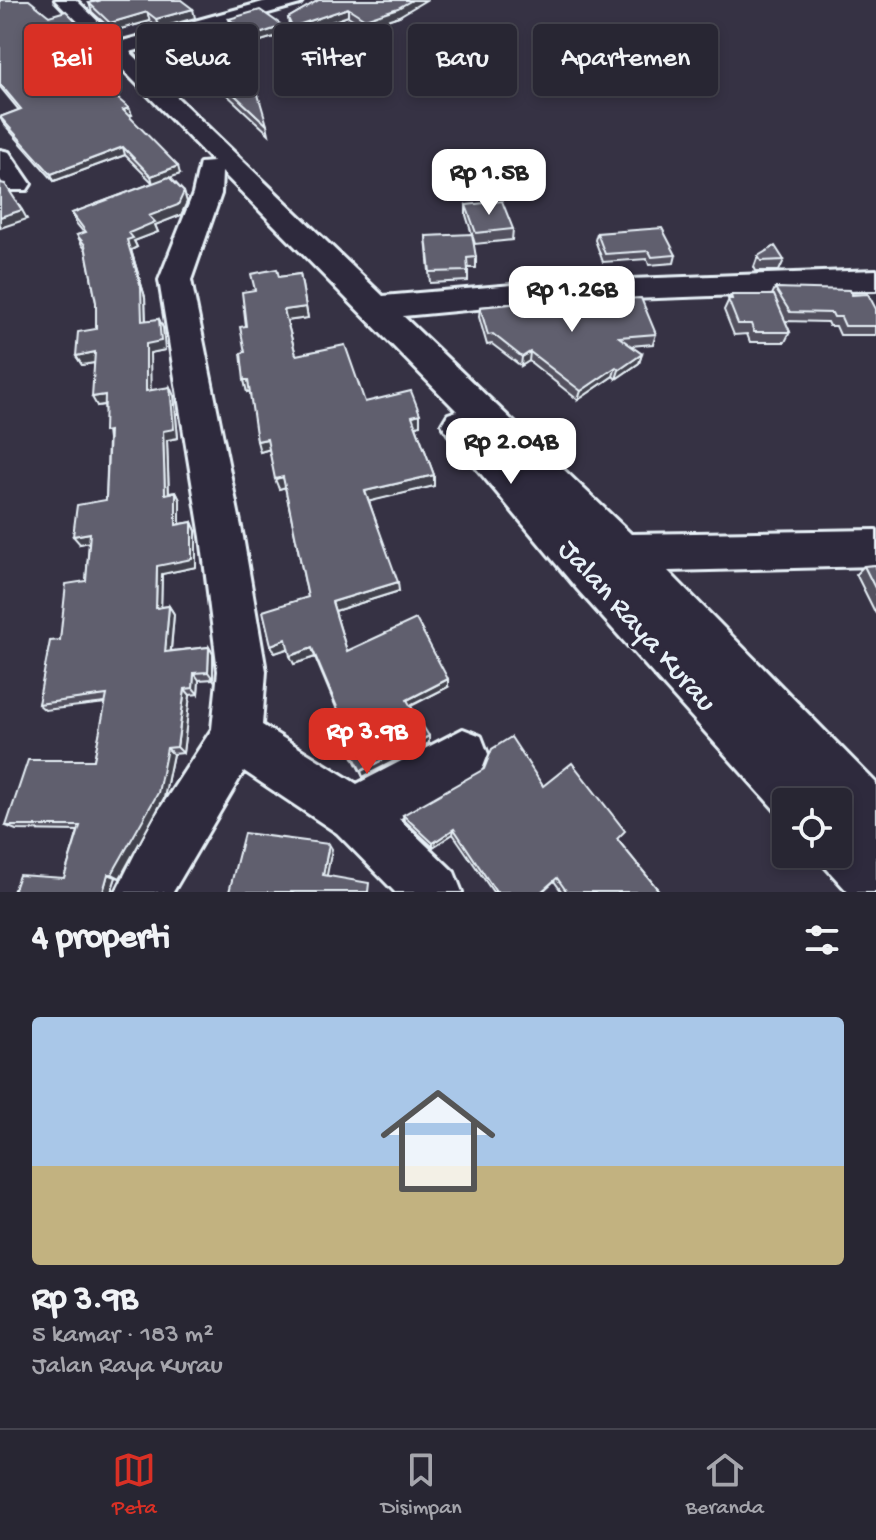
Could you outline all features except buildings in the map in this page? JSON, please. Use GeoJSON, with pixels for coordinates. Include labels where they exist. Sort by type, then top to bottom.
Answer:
{"type":"FeatureCollection","features":[{"type":"Feature","properties":{"kind":"street","name":"Jalan Raya Kurau"},"geometry":{"type":"LineString","coordinates":[[44,0],[449,411],[593,576],[789,788]]}},
{"type":"Feature","properties":{"kind":"street"},"geometry":{"type":"LineString","coordinates":[[65,0],[89,24]]}},
{"type":"Feature","properties":{"kind":"street"},"geometry":{"type":"LineString","coordinates":[[216,0],[235,16]]}},
{"type":"Feature","properties":{"kind":"street"},"geometry":{"type":"LineString","coordinates":[[121,48],[293,0]]}},
{"type":"Feature","properties":{"kind":"street"},"geometry":{"type":"LineString","coordinates":[[121,57],[378,307],[621,553],[818,764],[863,860]]}},
{"type":"Feature","properties":{"kind":"street"},"geometry":{"type":"LineString","coordinates":[[0,158],[17,184]]}},
{"type":"Feature","properties":{"kind":"street"},"geometry":{"type":"LineString","coordinates":[[144,892],[169,843],[236,737],[242,671],[214,492],[175,280],[207,194],[209,169]]}},
{"type":"Feature","properties":{"kind":"street"},"geometry":{"type":"LineString","coordinates":[[378,307],[549,292],[876,280]]}},
{"type":"Feature","properties":{"kind":"street"},"geometry":{"type":"LineString","coordinates":[[621,553],[876,548]]}},
{"type":"Feature","properties":{"kind":"street"},"geometry":{"type":"LineString","coordinates":[[236,737],[356,814],[433,891]]}},
{"type":"Feature","properties":{"kind":"street"},"geometry":{"type":"LineString","coordinates":[[356,814],[463,754]]}}]}
